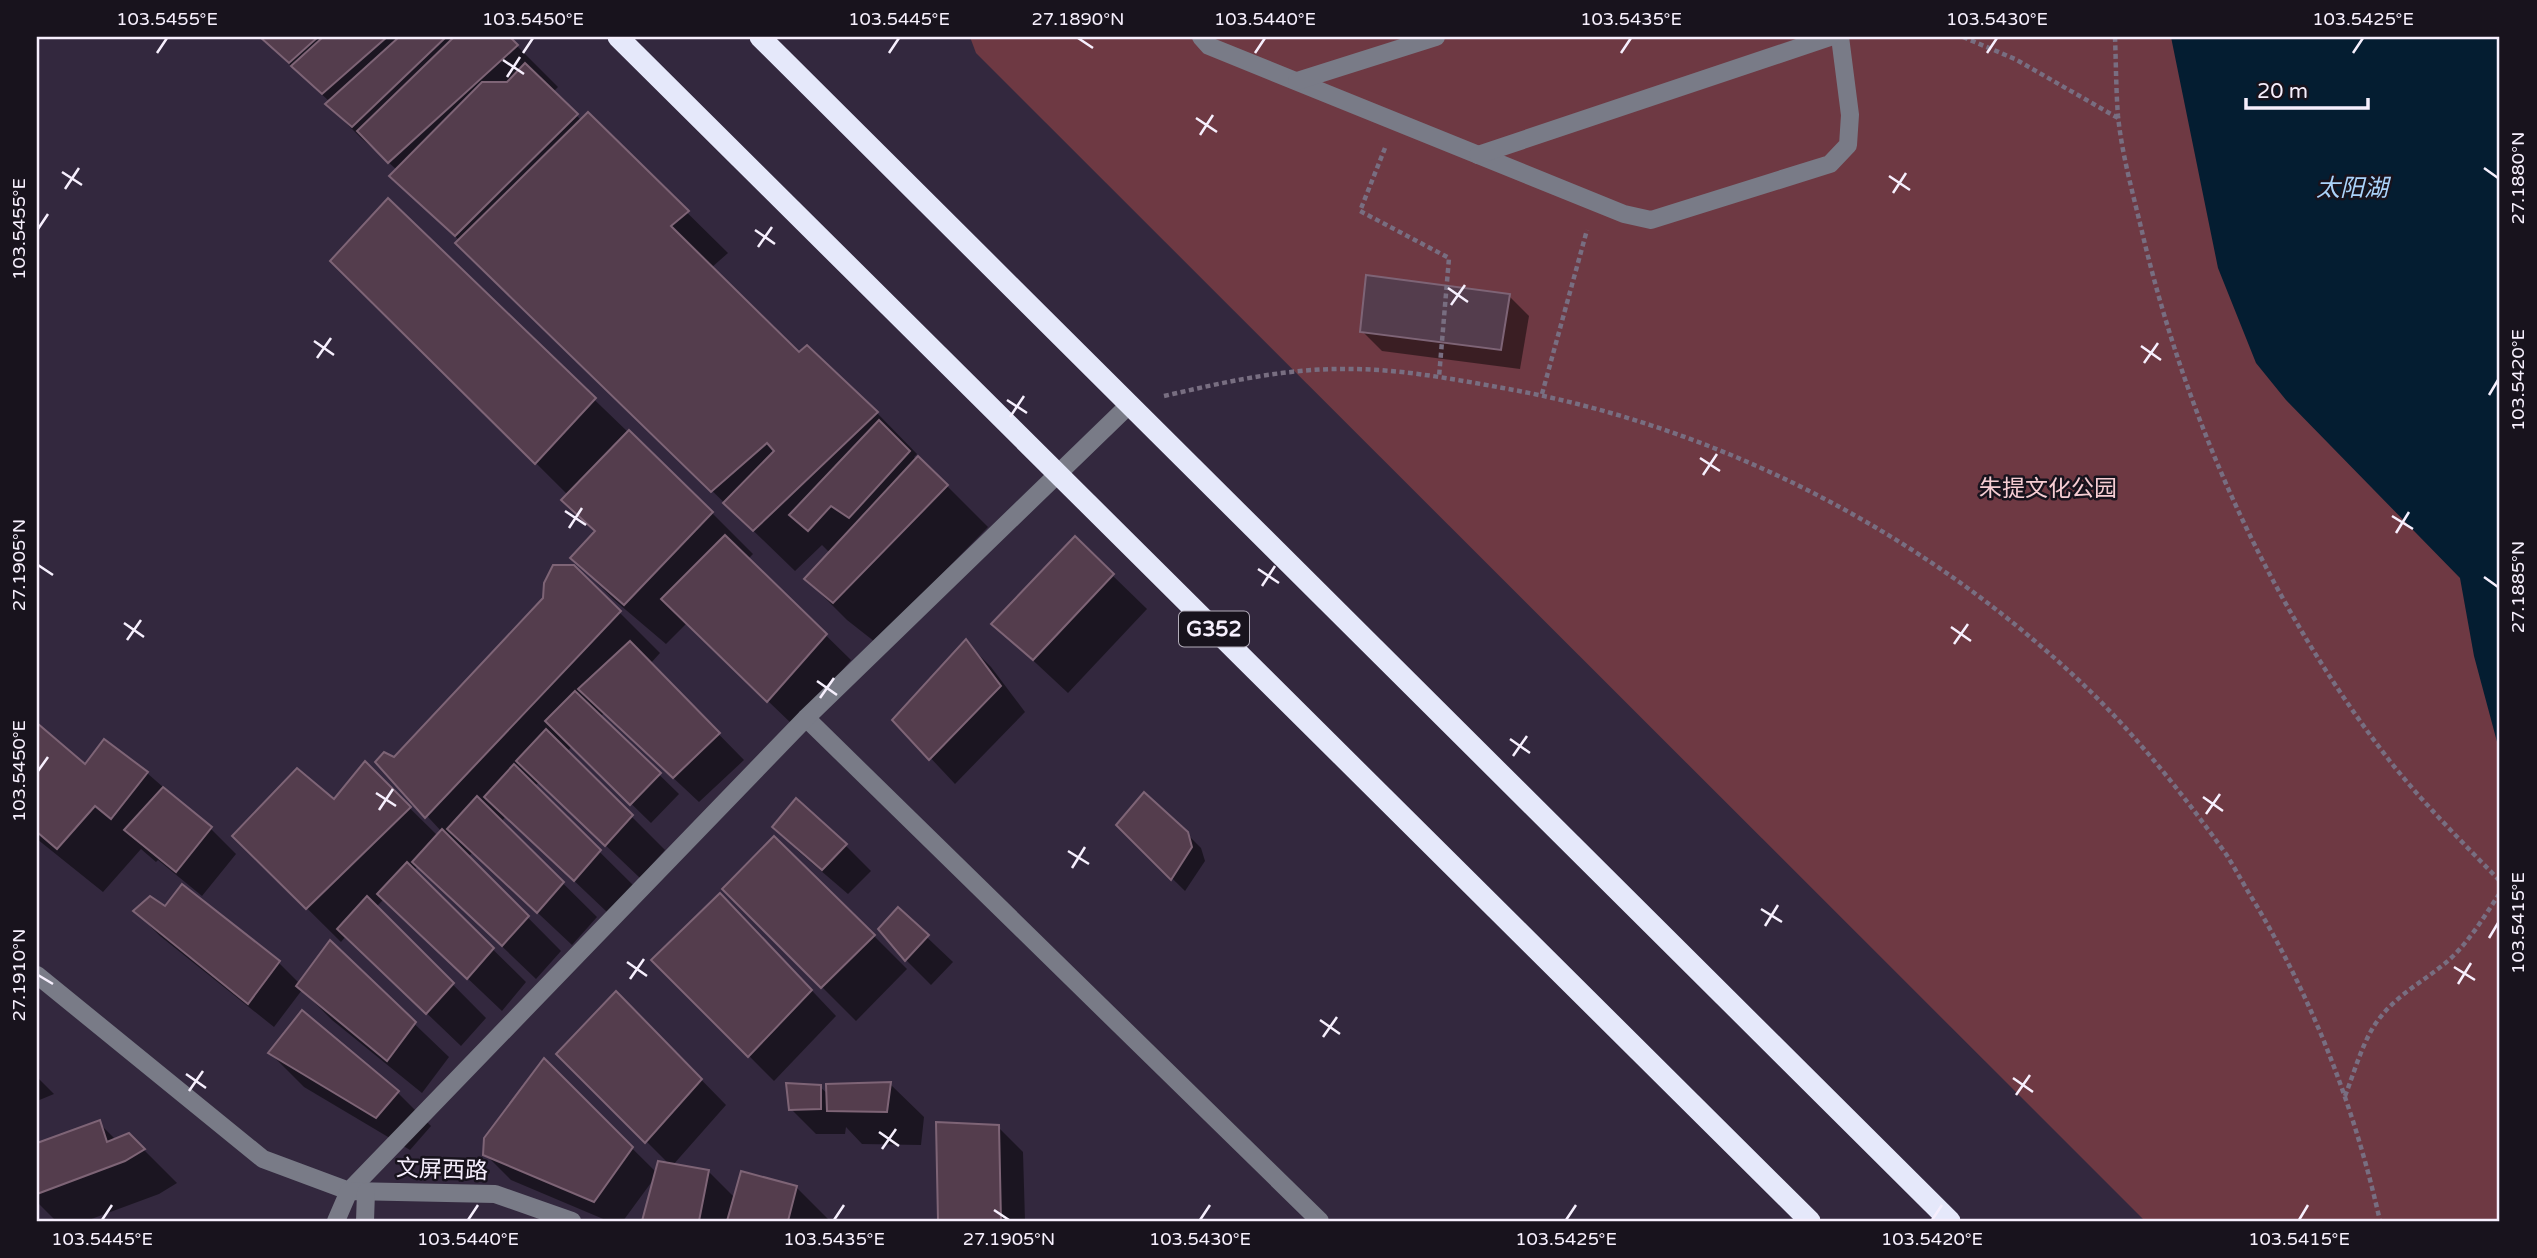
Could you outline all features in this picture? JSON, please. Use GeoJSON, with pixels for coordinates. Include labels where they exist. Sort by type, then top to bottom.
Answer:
{"type":"FeatureCollection","features":[{"type":"Feature","properties":{"kind":"highway","name":"G352"},"geometry":{"type":"LineString","coordinates":[[618,37],[1810,1221]]}},
{"type":"Feature","properties":{"kind":"highway"},"geometry":{"type":"LineString","coordinates":[[760,37],[1950,1221]]}},
{"type":"Feature","properties":{"kind":"street"},"geometry":{"type":"LineString","coordinates":[[1201,37],[1209,46],[1624,214],[1651,220],[1830,164],[1848,145],[1849,125],[1840,37]]}},
{"type":"Feature","properties":{"kind":"street"},"geometry":{"type":"LineString","coordinates":[[1297,81],[1436,37]]}},
{"type":"Feature","properties":{"kind":"street"},"geometry":{"type":"LineString","coordinates":[[1478,155],[1830,37]]}},
{"type":"Feature","properties":{"kind":"street"},"geometry":{"type":"LineString","coordinates":[[336,1221],[358,1191],[806,718],[1129,405]]}},
{"type":"Feature","properties":{"kind":"street"},"geometry":{"type":"LineString","coordinates":[[806,718],[1320,1221]]}},
{"type":"Feature","properties":{"kind":"street","name":"文屏西路"},"geometry":{"type":"LineString","coordinates":[[37,975],[263,1159],[358,1191],[495,1194],[572,1221]]}},
{"type":"Feature","properties":{"kind":"street"},"geometry":{"type":"LineString","coordinates":[[358,1191],[365,1221]]}},
{"type":"Feature","properties":{"kind":"path"},"geometry":{"type":"LineString","coordinates":[[1963,37],[2015,59],[2118,118]]}},
{"type":"Feature","properties":{"kind":"path"},"geometry":{"type":"LineString","coordinates":[[2115,37],[2118,118],[2152,273],[2175,351],[2219,466],[2267,569],[2304,636],[2389,760],[2437,817],[2500,881]]}},
{"type":"Feature","properties":{"kind":"path"},"geometry":{"type":"LineString","coordinates":[[1396,122],[1360,211],[1449,258],[1439,377]]}},
{"type":"Feature","properties":{"kind":"path"},"geometry":{"type":"LineString","coordinates":[[1542,394],[1594,202]]}},
{"type":"Feature","properties":{"kind":"path"},"geometry":{"type":"LineString","coordinates":[[1129,405],[1246,376],[1349,369],[1439,377],[1542,394],[1647,423],[1744,460],[1838,505],[1927,559],[2012,621],[2091,692],[2163,771],[2227,857],[2284,951],[2330,1053],[2367,1162],[2380,1221]]}},
{"type":"Feature","properties":{"kind":"path"},"geometry":{"type":"LineString","coordinates":[[2345,1096],[2374,1027],[2391,1004],[2443,965],[2465,944],[2500,893]]}},
{"type":"Feature","properties":{"kind":"green space","name":"朱提文化公园"},"geometry":{"type":"Polygon","coordinates":[[[970,37],[2500,37],[2500,1221],[2145,1221],[976,53],[970,37]]]}},
{"type":"Feature","properties":{"kind":"water","name":"太阳湖"},"geometry":{"type":"Polygon","coordinates":[[[2171,37],[2500,37],[2500,753],[2474,656],[2460,578],[2286,400],[2256,363],[2218,268],[2171,37]]]}},
{"type":"Feature","properties":{"kind":"building"},"geometry":{"type":"Polygon","coordinates":[[[260,37],[318,37],[289,63],[260,37]]]}},
{"type":"Feature","properties":{"kind":"building"},"geometry":{"type":"Polygon","coordinates":[[[323,37],[387,37],[322,94],[291,66],[323,37]]]}},
{"type":"Feature","properties":{"kind":"building"},"geometry":{"type":"Polygon","coordinates":[[[399,37],[446,37],[352,127],[325,104],[399,37]]]}},
{"type":"Feature","properties":{"kind":"building"},"geometry":{"type":"Polygon","coordinates":[[[454,37],[510,37],[518,45],[388,163],[357,131],[454,37]]]}},
{"type":"Feature","properties":{"kind":"building"},"geometry":{"type":"Polygon","coordinates":[[[525,63],[578,114],[455,236],[389,176],[482,82],[507,82],[525,63]]]}},
{"type":"Feature","properties":{"kind":"building"},"geometry":{"type":"Polygon","coordinates":[[[588,112],[689,211],[671,226],[799,352],[807,345],[878,412],[753,531],[723,503],[774,451],[767,443],[711,492],[455,243],[588,112]]]}},
{"type":"Feature","properties":{"kind":"building"},"geometry":{"type":"Polygon","coordinates":[[[388,198],[596,398],[535,464],[330,261],[388,198]]]}},
{"type":"Feature","properties":{"kind":"building"},"geometry":{"type":"Polygon","coordinates":[[[1366,275],[1510,294],[1501,350],[1360,332],[1366,275]]]}},
{"type":"Feature","properties":{"kind":"building"},"geometry":{"type":"Polygon","coordinates":[[[879,420],[910,451],[849,518],[831,506],[808,531],[789,515],[879,420]]]}},
{"type":"Feature","properties":{"kind":"building"},"geometry":{"type":"Polygon","coordinates":[[[629,430],[713,512],[624,605],[570,558],[595,531],[561,500],[629,430]]]}},
{"type":"Feature","properties":{"kind":"building"},"geometry":{"type":"Polygon","coordinates":[[[918,456],[948,485],[833,603],[804,579],[918,456]]]}},
{"type":"Feature","properties":{"kind":"building"},"geometry":{"type":"Polygon","coordinates":[[[725,535],[827,634],[767,702],[661,599],[725,535]]]}},
{"type":"Feature","properties":{"kind":"building"},"geometry":{"type":"Polygon","coordinates":[[[1075,536],[1114,574],[1033,660],[991,624],[1075,536]]]}},
{"type":"Feature","properties":{"kind":"building"},"geometry":{"type":"Polygon","coordinates":[[[553,565],[574,565],[621,611],[425,818],[375,762],[384,752],[394,757],[543,598],[544,583],[553,565]]]}},
{"type":"Feature","properties":{"kind":"building"},"geometry":{"type":"Polygon","coordinates":[[[966,639],[1001,686],[929,760],[892,720],[966,639]]]}},
{"type":"Feature","properties":{"kind":"building"},"geometry":{"type":"Polygon","coordinates":[[[630,641],[720,733],[673,778],[578,689],[630,641]]]}},
{"type":"Feature","properties":{"kind":"building"},"geometry":{"type":"Polygon","coordinates":[[[575,691],[661,773],[630,805],[545,721],[575,691]]]}},
{"type":"Feature","properties":{"kind":"building"},"geometry":{"type":"Polygon","coordinates":[[[37,723],[85,764],[104,739],[148,772],[111,819],[95,806],[57,849],[37,832],[37,723]]]}},
{"type":"Feature","properties":{"kind":"building"},"geometry":{"type":"Polygon","coordinates":[[[546,729],[633,815],[605,846],[516,761],[546,729]]]}},
{"type":"Feature","properties":{"kind":"building"},"geometry":{"type":"Polygon","coordinates":[[[365,761],[411,807],[306,909],[232,836],[297,768],[334,799],[365,761]]]}},
{"type":"Feature","properties":{"kind":"building"},"geometry":{"type":"Polygon","coordinates":[[[514,764],[601,850],[574,881],[484,797],[514,764]]]}},
{"type":"Feature","properties":{"kind":"building"},"geometry":{"type":"Polygon","coordinates":[[[163,787],[212,827],[176,872],[124,830],[163,787]]]}},
{"type":"Feature","properties":{"kind":"building"},"geometry":{"type":"Polygon","coordinates":[[[1144,792],[1188,832],[1192,847],[1171,880],[1116,825],[1144,792]]]}},
{"type":"Feature","properties":{"kind":"building"},"geometry":{"type":"Polygon","coordinates":[[[477,796],[564,882],[537,913],[447,829],[477,796]]]}},
{"type":"Feature","properties":{"kind":"building"},"geometry":{"type":"Polygon","coordinates":[[[796,798],[847,844],[822,870],[772,827],[796,798]]]}},
{"type":"Feature","properties":{"kind":"building"},"geometry":{"type":"Polygon","coordinates":[[[442,829],[529,916],[502,946],[412,862],[442,829]]]}},
{"type":"Feature","properties":{"kind":"building"},"geometry":{"type":"Polygon","coordinates":[[[774,836],[875,935],[821,988],[722,889],[774,836]]]}},
{"type":"Feature","properties":{"kind":"building"},"geometry":{"type":"Polygon","coordinates":[[[407,862],[494,948],[467,979],[377,894],[407,862]]]}},
{"type":"Feature","properties":{"kind":"building"},"geometry":{"type":"Polygon","coordinates":[[[182,884],[280,961],[248,1004],[133,911],[150,896],[165,906],[182,884]]]}},
{"type":"Feature","properties":{"kind":"building"},"geometry":{"type":"Polygon","coordinates":[[[720,893],[812,990],[748,1057],[651,960],[720,893]]]}},
{"type":"Feature","properties":{"kind":"building"},"geometry":{"type":"Polygon","coordinates":[[[367,896],[454,983],[426,1014],[337,929],[367,896]]]}},
{"type":"Feature","properties":{"kind":"building"},"geometry":{"type":"Polygon","coordinates":[[[898,907],[929,935],[905,961],[878,929],[898,907]]]}},
{"type":"Feature","properties":{"kind":"building"},"geometry":{"type":"Polygon","coordinates":[[[330,940],[416,1022],[387,1061],[296,986],[330,940]]]}},
{"type":"Feature","properties":{"kind":"building"},"geometry":{"type":"Polygon","coordinates":[[[616,991],[702,1079],[645,1143],[556,1054],[616,991]]]}},
{"type":"Feature","properties":{"kind":"building"},"geometry":{"type":"Polygon","coordinates":[[[302,1010],[399,1091],[376,1118],[268,1053],[302,1010]]]}},
{"type":"Feature","properties":{"kind":"building"},"geometry":{"type":"Polygon","coordinates":[[[544,1058],[633,1147],[594,1202],[483,1155],[484,1138],[544,1058]]]}},
{"type":"Feature","properties":{"kind":"building"},"geometry":{"type":"Polygon","coordinates":[[[891,1082],[887,1112],[827,1111],[826,1084],[891,1082]]]}},
{"type":"Feature","properties":{"kind":"building"},"geometry":{"type":"Polygon","coordinates":[[[786,1083],[821,1085],[821,1109],[789,1110],[786,1083]]]}},
{"type":"Feature","properties":{"kind":"building"},"geometry":{"type":"Polygon","coordinates":[[[100,1120],[107,1142],[129,1133],[145,1149],[125,1161],[37,1194],[37,1143],[100,1120]]]}},
{"type":"Feature","properties":{"kind":"building"},"geometry":{"type":"Polygon","coordinates":[[[936,1122],[999,1125],[1001,1221],[938,1220],[936,1122]]]}},
{"type":"Feature","properties":{"kind":"building"},"geometry":{"type":"Polygon","coordinates":[[[658,1161],[709,1170],[699,1221],[642,1221],[658,1161]]]}},
{"type":"Feature","properties":{"kind":"building"},"geometry":{"type":"Polygon","coordinates":[[[741,1171],[797,1186],[788,1221],[727,1221],[741,1171]]]}}]}
